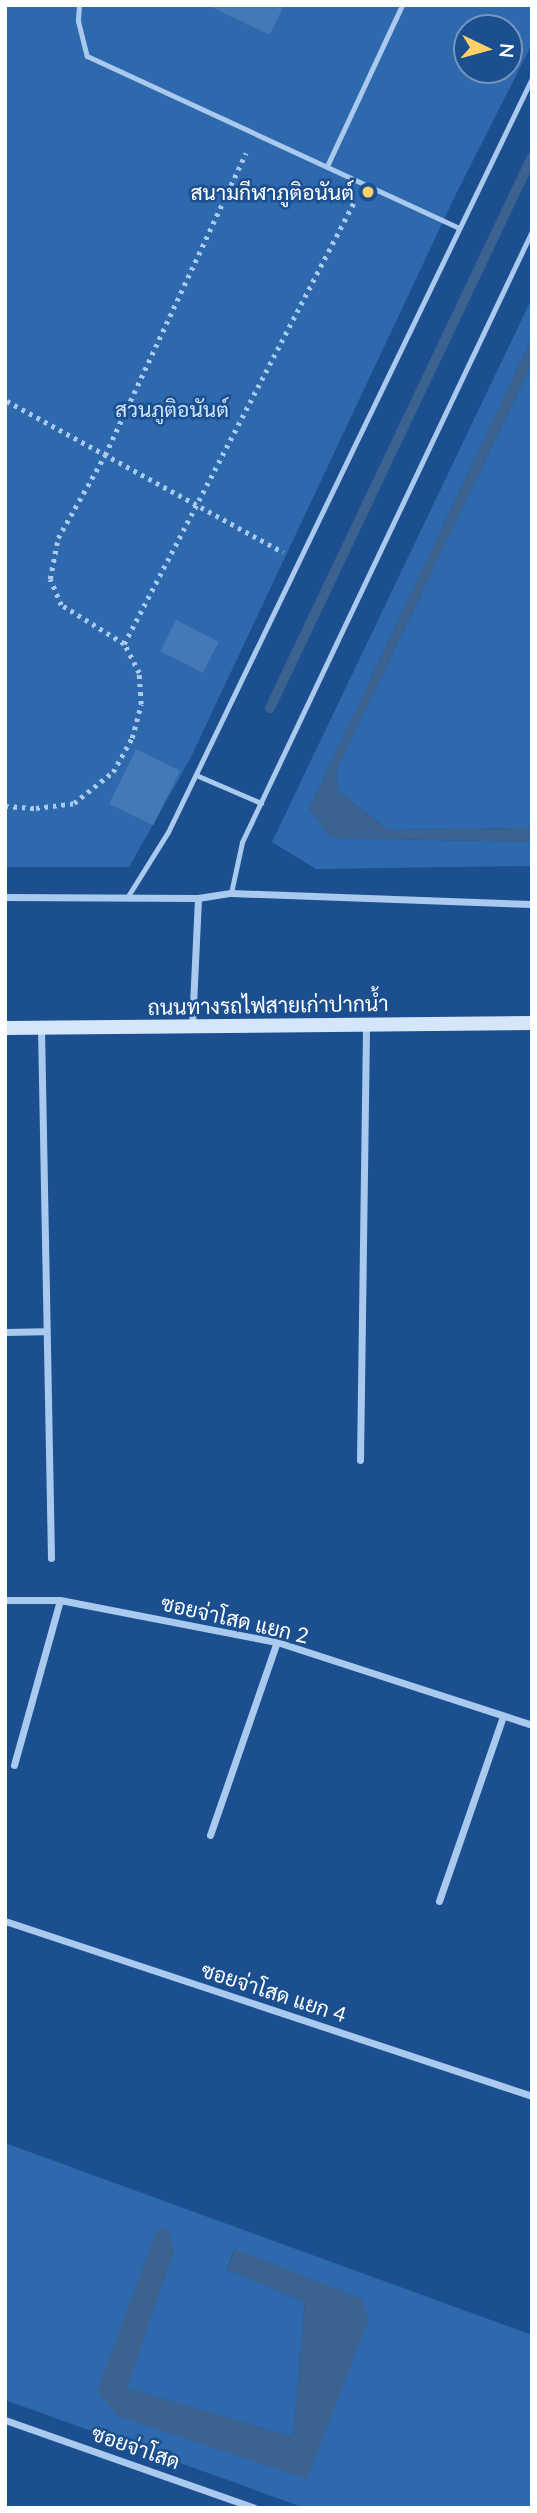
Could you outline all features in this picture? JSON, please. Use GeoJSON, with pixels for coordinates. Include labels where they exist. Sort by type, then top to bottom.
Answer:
{"type":"FeatureCollection","features":[{"type":"Feature","properties":{"kind":"main road","name":"ถนนทางรถไฟสายเก่าปากน้ำ"},"geometry":{"type":"LineString","coordinates":[[5,1028],[532,1023]]}},
{"type":"Feature","properties":{"kind":"street"},"geometry":{"type":"LineString","coordinates":[[5,897],[198,898],[231,894],[532,904]]}},
{"type":"Feature","properties":{"kind":"street"},"geometry":{"type":"LineString","coordinates":[[192,1026],[198,898]]}},
{"type":"Feature","properties":{"kind":"street"},"geometry":{"type":"LineString","coordinates":[[360,1460],[366,1025]]}},
{"type":"Feature","properties":{"kind":"street"},"geometry":{"type":"LineString","coordinates":[[41,1028],[44,1332],[51,1558]]}},
{"type":"Feature","properties":{"kind":"street"},"geometry":{"type":"LineString","coordinates":[[5,1332],[44,1332]]}},
{"type":"Feature","properties":{"kind":"street","name":"ซอยจ่าโสด แยก 2"},"geometry":{"type":"LineString","coordinates":[[5,1600],[60,1600],[277,1643],[532,1726]]}},
{"type":"Feature","properties":{"kind":"street"},"geometry":{"type":"LineString","coordinates":[[15,1765],[60,1600]]}},
{"type":"Feature","properties":{"kind":"street"},"geometry":{"type":"LineString","coordinates":[[210,1835],[277,1643]]}},
{"type":"Feature","properties":{"kind":"street"},"geometry":{"type":"LineString","coordinates":[[439,1901],[503,1716]]}},
{"type":"Feature","properties":{"kind":"street","name":"ซอยจ่าโสด แยก 4"},"geometry":{"type":"LineString","coordinates":[[5,1921],[532,2096]]}},
{"type":"Feature","properties":{"kind":"street","name":"ซอยจ่าโสด"},"geometry":{"type":"LineString","coordinates":[[5,2420],[255,2508]]}},
{"type":"Feature","properties":{"kind":"lane"},"geometry":{"type":"LineString","coordinates":[[79,5],[78,21],[88,56],[459,228]]}},
{"type":"Feature","properties":{"kind":"lane"},"geometry":{"type":"LineString","coordinates":[[327,166],[402,5]]}},
{"type":"Feature","properties":{"kind":"lane"},"geometry":{"type":"LineString","coordinates":[[128,896],[168,832],[532,78]]}},
{"type":"Feature","properties":{"kind":"lane"},"geometry":{"type":"LineString","coordinates":[[231,894],[242,842],[532,231]]}},
{"type":"Feature","properties":{"kind":"lane"},"geometry":{"type":"LineString","coordinates":[[196,775],[261,803]]}},
{"type":"Feature","properties":{"kind":"path"},"geometry":{"type":"LineString","coordinates":[[5,806],[36,808],[74,803],[113,772],[132,738],[141,704],[139,673],[124,644],[61,605],[50,579],[58,538],[105,455],[255,133]]}},
{"type":"Feature","properties":{"kind":"path"},"geometry":{"type":"LineString","coordinates":[[124,644],[364,184]]}},
{"type":"Feature","properties":{"kind":"path"},"geometry":{"type":"LineString","coordinates":[[7,401],[299,560]]}},
{"type":"Feature","properties":{"kind":"green space","name":"สวนภูติอนันต์"},"geometry":{"type":"Polygon","coordinates":[[[5,5],[532,5],[532,44],[523,62],[523,14],[453,14],[453,84],[512,84],[455,196],[190,759],[129,867],[5,867],[5,5]]]}},
{"type":"Feature","properties":{"kind":"green space"},"geometry":{"type":"Polygon","coordinates":[[[532,298],[532,338],[309,809],[332,838],[532,842],[532,866],[316,869],[272,842],[532,298]]]}},
{"type":"Feature","properties":{"kind":"green space"},"geometry":{"type":"Polygon","coordinates":[[[532,363],[532,828],[388,830],[339,792],[336,771],[532,363]]]}},
{"type":"Feature","properties":{"kind":"green space"},"geometry":{"type":"Polygon","coordinates":[[[5,2143],[532,2335],[532,2508],[305,2508],[5,2400],[5,2143]],[[174,2250],[97,2391],[307,2479],[362,2299],[234,2250],[227,2269],[305,2302],[293,2437],[126,2388],[174,2250]]]}},
{"type":"Feature","properties":{"kind":"shaded area"},"geometry":{"type":"Polygon","coordinates":[[[532,338],[532,363],[336,771],[339,792],[388,830],[532,828],[532,842],[332,838],[309,809],[532,338]]]}},
{"type":"Feature","properties":{"kind":"shaded area"},"geometry":{"type":"Polygon","coordinates":[[[157,2229],[168,2229],[174,2250],[127,2388],[293,2437],[305,2302],[227,2269],[235,2249],[362,2299],[368,2321],[307,2479],[118,2416],[97,2391],[157,2229]]]}},
{"type":"Feature","properties":{"kind":"building"},"geometry":{"type":"Polygon","coordinates":[[[207,5],[284,5],[270,35],[207,5]]]}},
{"type":"Feature","properties":{"kind":"building"},"geometry":{"type":"Polygon","coordinates":[[[176,620],[219,642],[203,673],[160,651],[176,620]]]}},
{"type":"Feature","properties":{"kind":"building"},"geometry":{"type":"Polygon","coordinates":[[[136,749],[180,770],[153,825],[109,804],[136,749]]]}},
{"type":"Feature","properties":{"kind":"waterway"},"geometry":{"type":"LineString","coordinates":[[270,708],[532,157]]}},
{"type":"Feature","properties":{"kind":"place","name":"สนามกีฬาภูติอนันต์"},"geometry":{"type":"Point","coordinates":[368,192]}}]}
